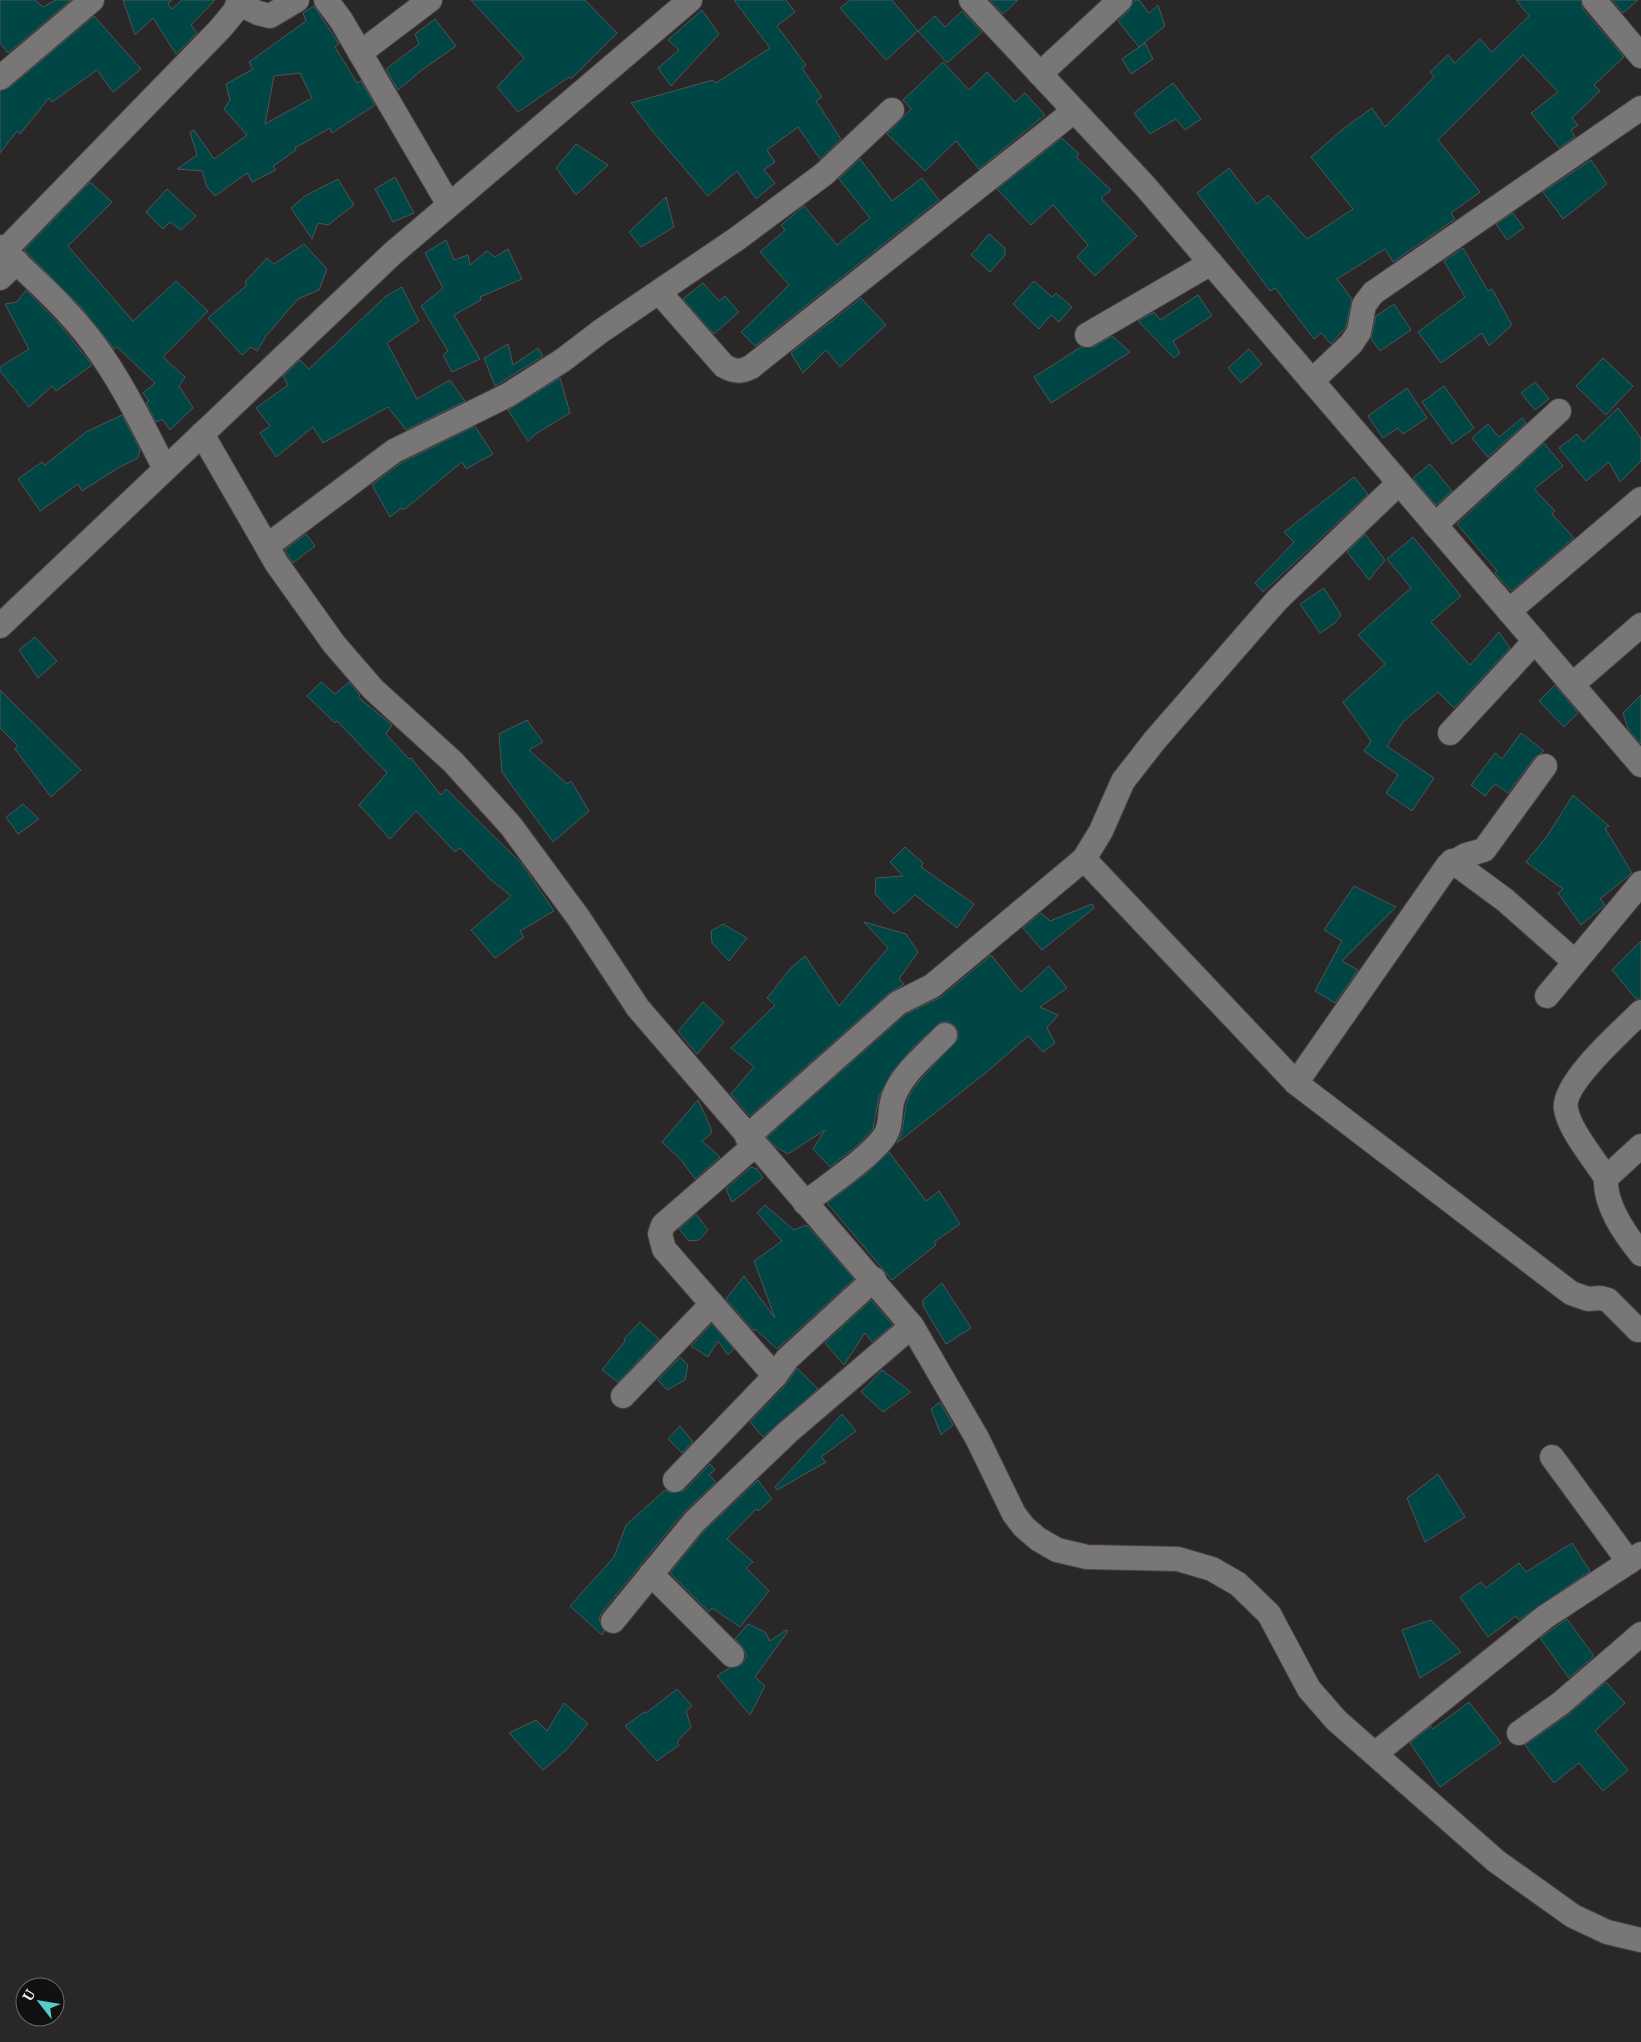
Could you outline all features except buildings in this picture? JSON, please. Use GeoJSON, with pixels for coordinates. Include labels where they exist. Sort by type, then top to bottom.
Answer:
{"type":"FeatureCollection","features":[{"type":"Feature","properties":{"kind":"street"},"geometry":{"type":"LineString","coordinates":[[0,78],[92,0]]}},
{"type":"Feature","properties":{"kind":"street"},"geometry":{"type":"LineString","coordinates":[[165,470],[134,409],[92,342],[5,260],[220,30],[239,2],[258,13],[270,16],[297,0]]}},
{"type":"Feature","properties":{"kind":"street"},"geometry":{"type":"LineString","coordinates":[[326,0],[360,53],[449,205]]}},
{"type":"Feature","properties":{"kind":"street"},"geometry":{"type":"LineString","coordinates":[[360,53],[430,0]]}},
{"type":"Feature","properties":{"kind":"street"},"geometry":{"type":"LineString","coordinates":[[0,626],[392,254],[690,0]]}},
{"type":"Feature","properties":{"kind":"street"},"geometry":{"type":"LineString","coordinates":[[971,0],[1144,185],[1641,765]]}},
{"type":"Feature","properties":{"kind":"street"},"geometry":{"type":"LineString","coordinates":[[1040,74],[1120,0]]}},
{"type":"Feature","properties":{"kind":"street"},"geometry":{"type":"LineString","coordinates":[[1594,0],[1641,56]]}},
{"type":"Feature","properties":{"kind":"street"},"geometry":{"type":"LineString","coordinates":[[1312,381],[1351,344],[1359,332],[1364,305],[1373,292],[1641,108]]}},
{"type":"Feature","properties":{"kind":"street"},"geometry":{"type":"LineString","coordinates":[[267,546],[394,451],[508,395],[564,360],[738,238],[824,174],[892,110]]}},
{"type":"Feature","properties":{"kind":"street"},"geometry":{"type":"LineString","coordinates":[[659,292],[724,366],[732,371],[742,372],[751,367],[1074,111]]}},
{"type":"Feature","properties":{"kind":"street"},"geometry":{"type":"LineString","coordinates":[[1087,335],[1211,263]]}},
{"type":"Feature","properties":{"kind":"street"},"geometry":{"type":"LineString","coordinates":[[1435,524],[1559,411]]}},
{"type":"Feature","properties":{"kind":"street"},"geometry":{"type":"LineString","coordinates":[[202,434],[276,564],[334,644],[373,689],[453,762],[511,826],[578,917],[638,1008],[751,1141],[874,1279],[912,1326],[977,1438],[1014,1514],[1024,1527],[1038,1539],[1057,1550],[1087,1557],[1178,1560],[1212,1569],[1238,1584],[1269,1614],[1309,1689],[1336,1720],[1376,1753],[1496,1860],[1573,1916],[1607,1932],[1641,1940]]}},
{"type":"Feature","properties":{"kind":"street"},"geometry":{"type":"LineString","coordinates":[[775,1376],[664,1249],[660,1234],[662,1225],[898,1003],[932,986],[1084,859],[1101,831],[1123,781],[1155,740],[1277,600],[1399,483]]}},
{"type":"Feature","properties":{"kind":"street"},"geometry":{"type":"LineString","coordinates":[[1509,611],[1641,499]]}},
{"type":"Feature","properties":{"kind":"street"},"geometry":{"type":"LineString","coordinates":[[1572,685],[1641,625]]}},
{"type":"Feature","properties":{"kind":"street"},"geometry":{"type":"LineString","coordinates":[[1450,732],[1535,641]]}},
{"type":"Feature","properties":{"kind":"street"},"geometry":{"type":"LineString","coordinates":[[1296,1083],[1452,861],[1484,850],[1545,766]]}},
{"type":"Feature","properties":{"kind":"street"},"geometry":{"type":"LineString","coordinates":[[1084,859],[1296,1083],[1571,1294],[1588,1300],[1600,1298],[1608,1300],[1638,1330]]}},
{"type":"Feature","properties":{"kind":"street"},"geometry":{"type":"LineString","coordinates":[[1452,861],[1505,900],[1574,961]]}},
{"type":"Feature","properties":{"kind":"street"},"geometry":{"type":"LineString","coordinates":[[1547,996],[1574,961],[1641,883]]}},
{"type":"Feature","properties":{"kind":"street"},"geometry":{"type":"LineString","coordinates":[[1641,1012],[1594,1058],[1570,1089],[1565,1107],[1569,1120],[1606,1178],[1605,1190],[1612,1208],[1641,1254]]}},
{"type":"Feature","properties":{"kind":"street"},"geometry":{"type":"LineString","coordinates":[[805,1203],[858,1161],[884,1136],[890,1125],[893,1097],[901,1083],[945,1035]]}},
{"type":"Feature","properties":{"kind":"street"},"geometry":{"type":"LineString","coordinates":[[1606,1178],[1641,1146]]}},
{"type":"Feature","properties":{"kind":"street"},"geometry":{"type":"LineString","coordinates":[[675,1480],[775,1376],[787,1359],[874,1279]]}},
{"type":"Feature","properties":{"kind":"street"},"geometry":{"type":"LineString","coordinates":[[623,1396],[712,1304]]}},
{"type":"Feature","properties":{"kind":"street"},"geometry":{"type":"LineString","coordinates":[[613,1620],[694,1522],[773,1446],[912,1326]]}},
{"type":"Feature","properties":{"kind":"street"},"geometry":{"type":"LineString","coordinates":[[1376,1753],[1546,1617],[1635,1558],[1552,1457]]}},
{"type":"Feature","properties":{"kind":"street"},"geometry":{"type":"LineString","coordinates":[[652,1574],[732,1655]]}},
{"type":"Feature","properties":{"kind":"street"},"geometry":{"type":"LineString","coordinates":[[1519,1733],[1561,1703],[1641,1634]]}}]}
